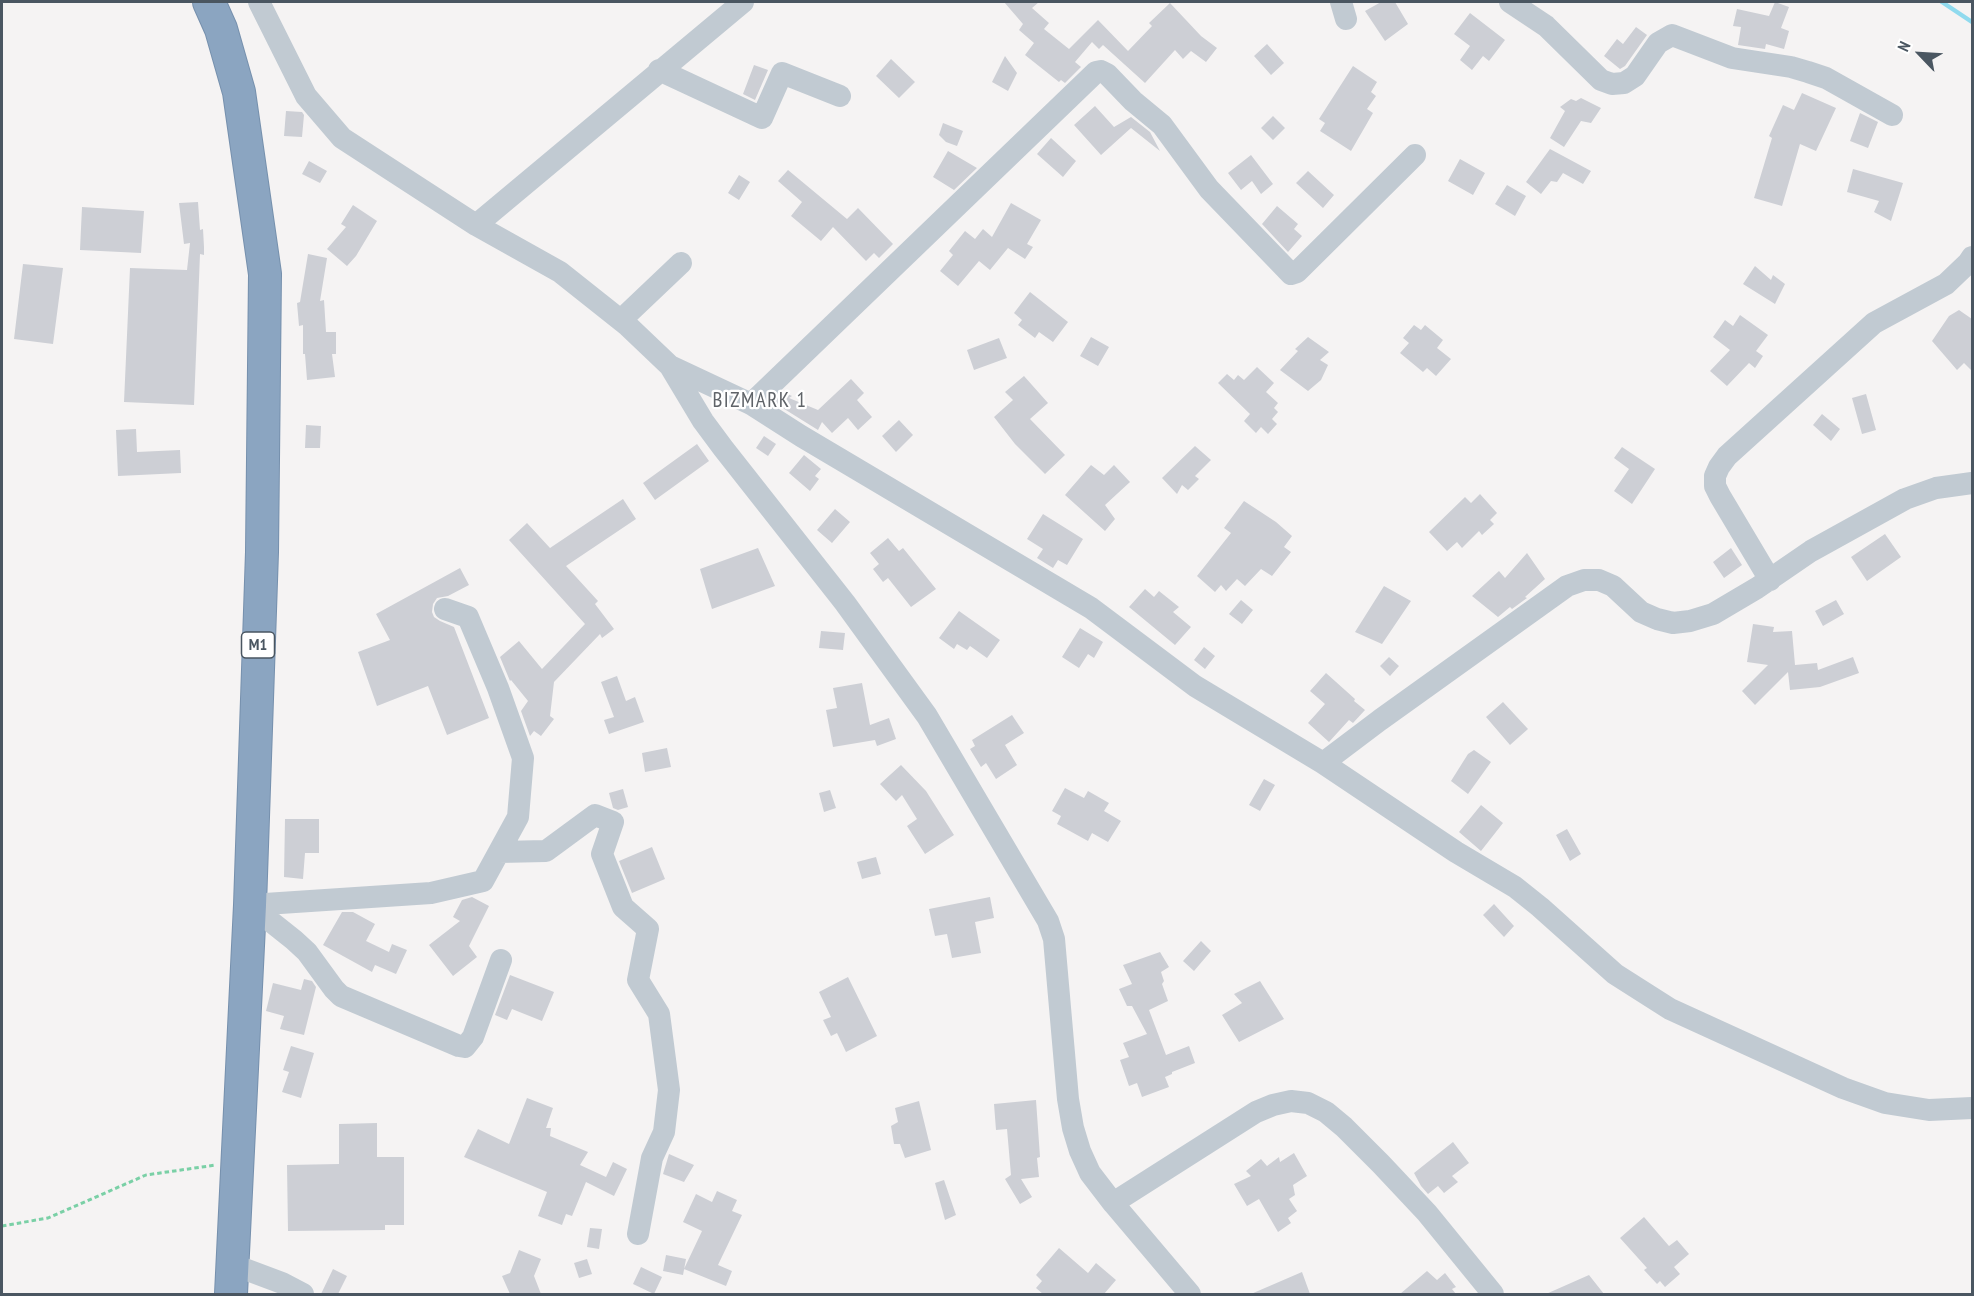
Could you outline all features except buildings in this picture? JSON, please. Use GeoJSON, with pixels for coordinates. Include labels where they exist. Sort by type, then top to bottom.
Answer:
{"type":"FeatureCollection","features":[{"type":"Feature","properties":{"kind":"highway","name":"M1"},"geometry":{"type":"LineString","coordinates":[[209,2],[221,29],[239,92],[265,274],[262,552],[250,905],[232,1280]]}},
{"type":"Feature","properties":{"kind":"street"},"geometry":{"type":"LineString","coordinates":[[259,2],[306,96],[342,138],[476,225],[560,272],[621,320],[670,366],[703,421],[845,603],[927,716],[1048,921],[1054,939],[1073,1128],[1090,1173],[1190,1294]]}},
{"type":"Feature","properties":{"kind":"street"},"geometry":{"type":"LineString","coordinates":[[476,225],[743,2]]}},
{"type":"Feature","properties":{"kind":"street"},"geometry":{"type":"LineString","coordinates":[[1510,2],[1546,26],[1601,80],[1612,84],[1624,83],[1635,76],[1658,43],[1672,35],[1732,58],[1791,67],[1826,78],[1892,115]]}},
{"type":"Feature","properties":{"kind":"street"},"geometry":{"type":"LineString","coordinates":[[659,70],[762,118],[782,72],[840,96]]}},
{"type":"Feature","properties":{"kind":"street"},"geometry":{"type":"LineString","coordinates":[[751,404],[1096,72],[1101,71],[1107,74],[1161,125],[1209,189],[1291,274],[1297,272],[1415,155]]}},
{"type":"Feature","properties":{"kind":"street"},"geometry":{"type":"LineString","coordinates":[[1770,580],[1715,486],[1715,476],[1719,467],[1727,456],[1874,323],[1946,284],[1972,257]]}},
{"type":"Feature","properties":{"kind":"street"},"geometry":{"type":"LineString","coordinates":[[621,320],[681,263]]}},
{"type":"Feature","properties":{"kind":"street"},"geometry":{"type":"LineString","coordinates":[[670,366],[751,404],[809,441],[1091,608],[1195,686],[1323,763],[1456,852],[1515,887],[1615,974],[1670,1009],[1812,1074],[1885,1103],[1929,1110],[1972,1108]]}},
{"type":"Feature","properties":{"kind":"street"},"geometry":{"type":"LineString","coordinates":[[1323,763],[1568,586],[1584,580],[1599,580],[1612,586],[1641,612],[1673,623],[1690,621],[1713,614],[1770,580],[1810,551],[1905,499],[1936,488],[1972,483]]}},
{"type":"Feature","properties":{"kind":"street"},"geometry":{"type":"LineString","coordinates":[[250,905],[431,893],[483,881],[518,817],[523,758],[498,688],[468,617],[445,609]]}},
{"type":"Feature","properties":{"kind":"street"},"geometry":{"type":"LineString","coordinates":[[499,852],[546,851],[595,814],[613,822],[602,854],[623,907],[648,929],[638,980],[659,1014],[669,1090],[664,1132],[652,1158],[638,1234]]}},
{"type":"Feature","properties":{"kind":"street"},"geometry":{"type":"LineString","coordinates":[[250,905],[307,952],[341,996],[459,1046],[465,1047],[474,1037],[501,960]]}},
{"type":"Feature","properties":{"kind":"street"},"geometry":{"type":"LineString","coordinates":[[1113,1203],[1256,1112],[1291,1101],[1308,1103],[1326,1112],[1382,1164],[1427,1213],[1493,1294]]}},
{"type":"Feature","properties":{"kind":"street"},"geometry":{"type":"LineString","coordinates":[[232,1280],[282,1282],[303,1294]]}},
{"type":"Feature","properties":{"kind":"path"},"geometry":{"type":"LineString","coordinates":[[2,1226],[48,1218],[146,1175],[238,1161]]}},
{"type":"Feature","properties":{"kind":"waterway"},"geometry":{"type":"LineString","coordinates":[[1942,2],[1972,22]]}},
{"type":"Feature","properties":{"kind":"district","name":"BIZMARK 1"},"geometry":{"type":"Point","coordinates":[760,401]}}]}
